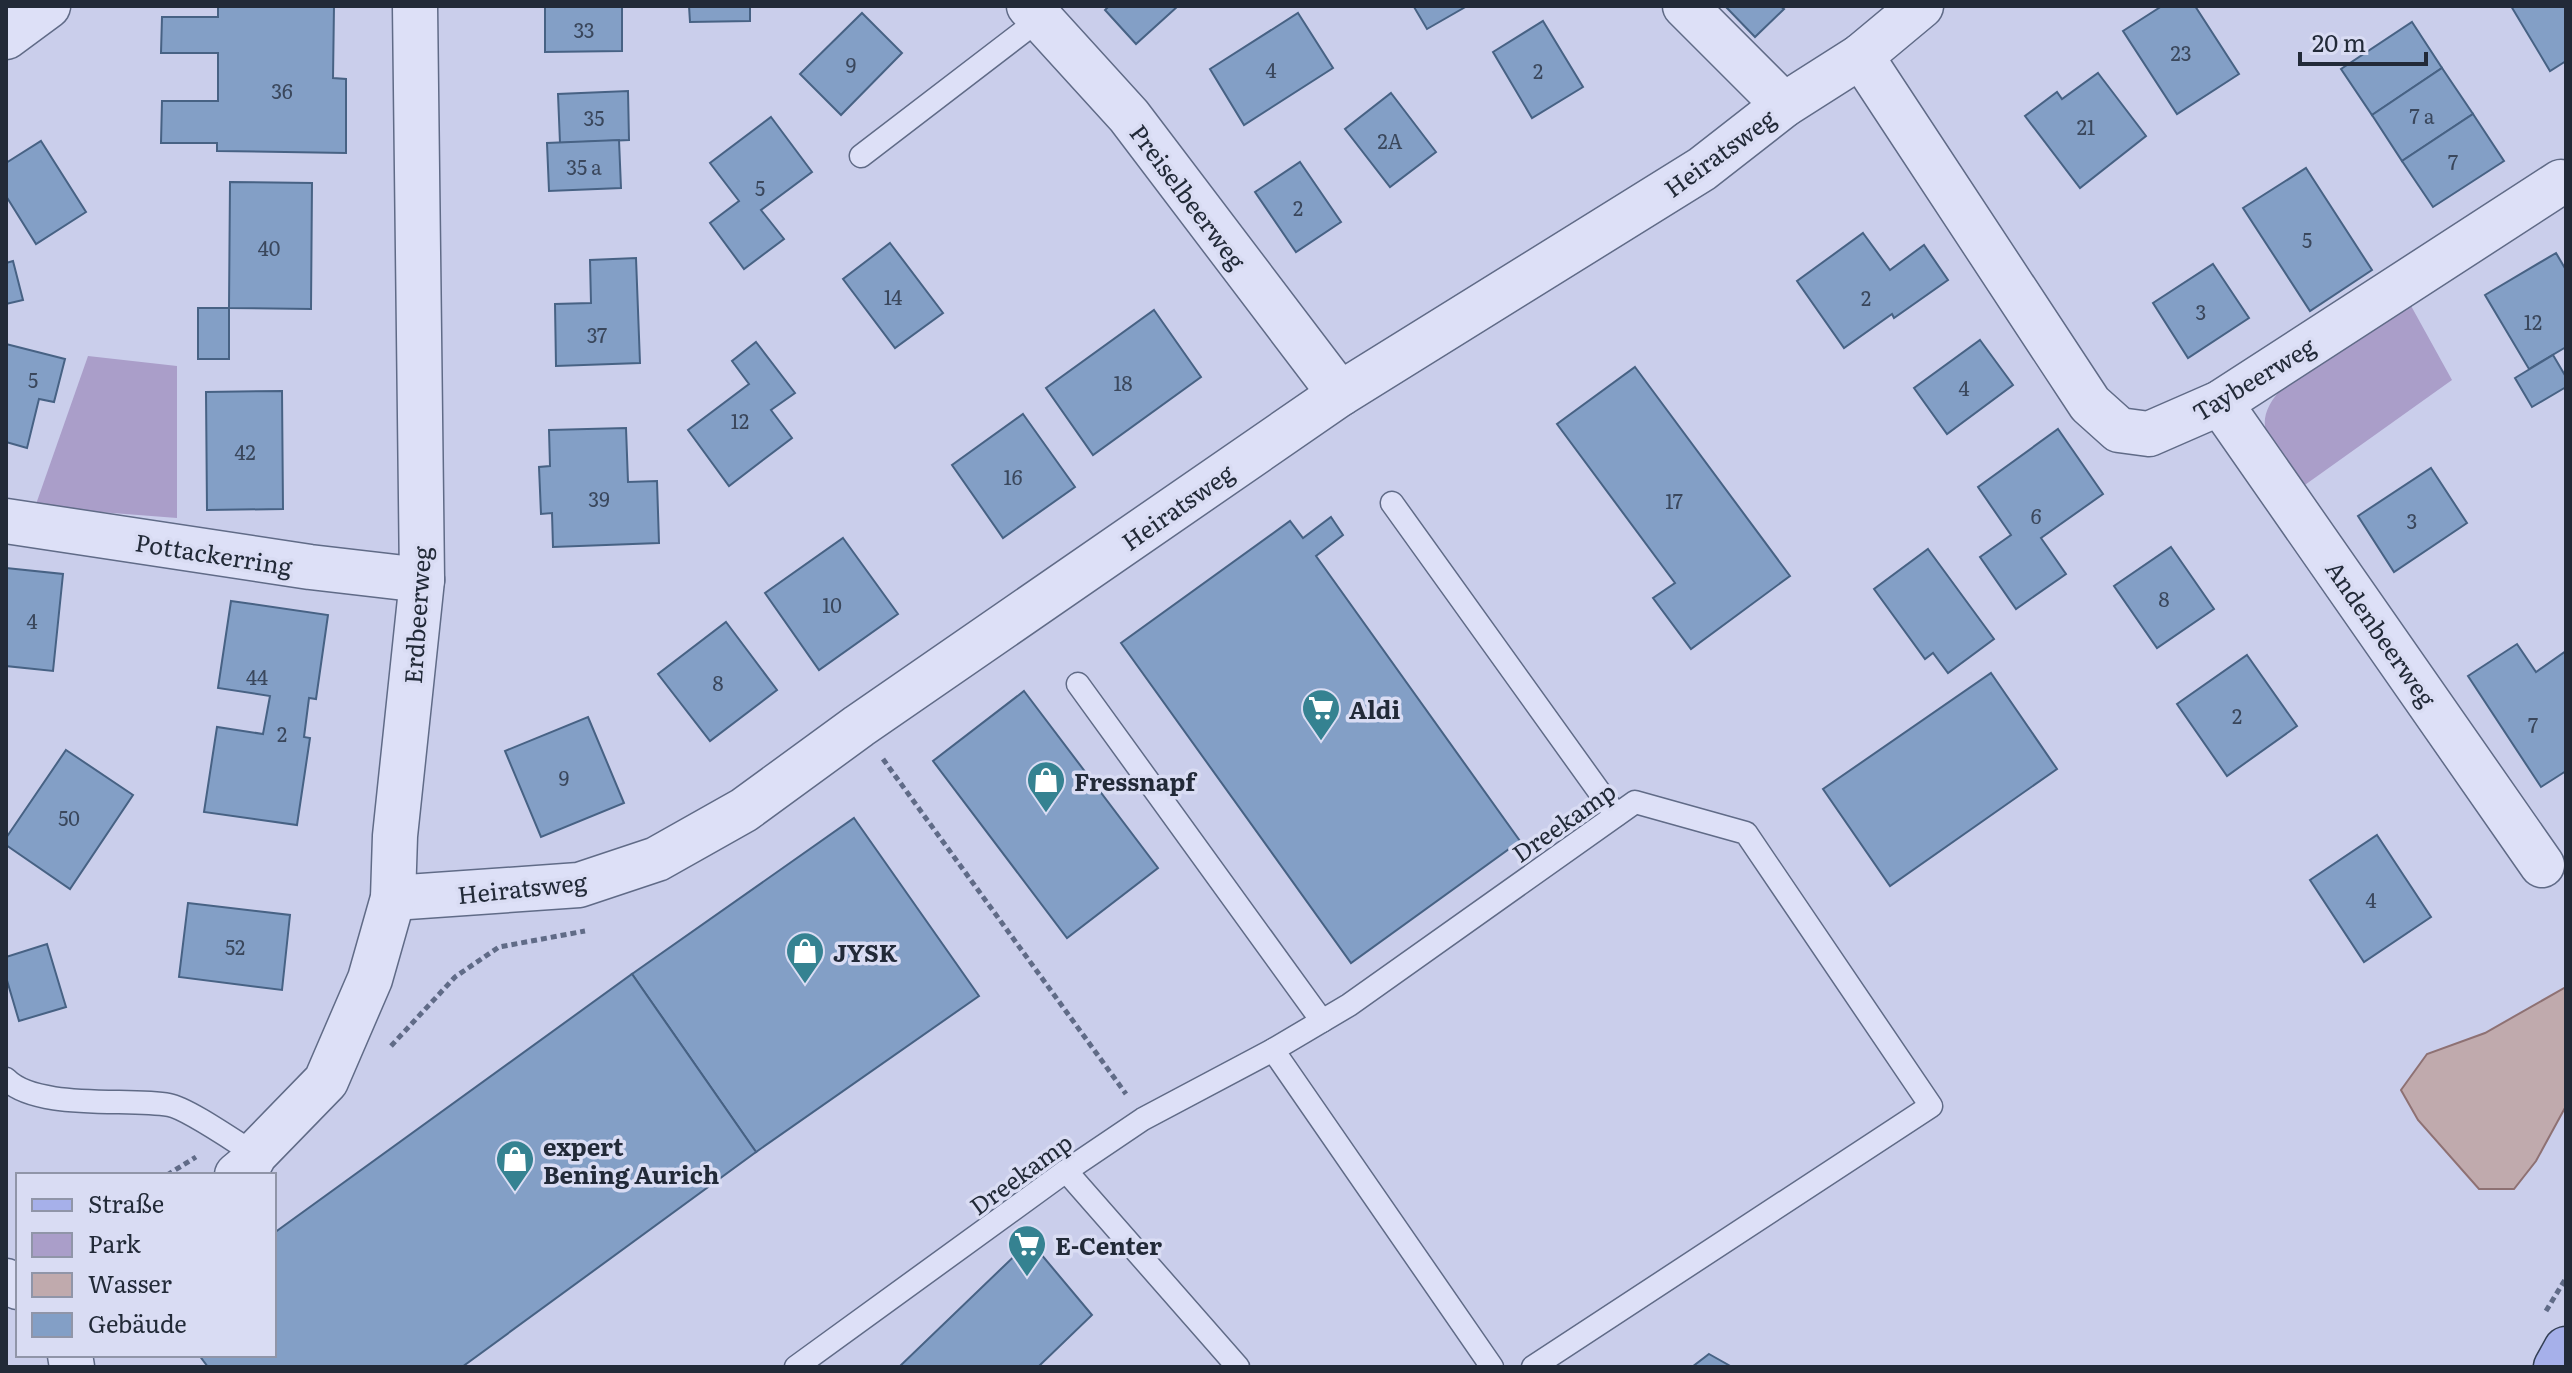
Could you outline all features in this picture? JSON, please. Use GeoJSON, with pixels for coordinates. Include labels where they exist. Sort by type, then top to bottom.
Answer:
{"type":"FeatureCollection","features":[{"type":"Feature","properties":{"kind":"main road"},"geometry":{"type":"LineString","coordinates":[[2556,1367],[2566,1349]]}},
{"type":"Feature","properties":{"kind":"street"},"geometry":{"type":"LineString","coordinates":[[6,37],[48,6]]}},
{"type":"Feature","properties":{"kind":"street","name":"Erdbeerweg"},"geometry":{"type":"LineString","coordinates":[[240,1155],[326,1081],[370,979],[393,898],[395,836],[422,580],[415,6]]}},
{"type":"Feature","properties":{"kind":"street"},"geometry":{"type":"LineString","coordinates":[[1685,6],[1784,105]]}},
{"type":"Feature","properties":{"kind":"street","name":"Heiratsweg"},"geometry":{"type":"LineString","coordinates":[[393,898],[579,885],[657,859],[744,810],[859,726],[1340,394],[1702,169],[1784,105],[1861,56],[1921,6]]}},
{"type":"Feature","properties":{"kind":"street","name":"Preiselbeerweg"},"geometry":{"type":"LineString","coordinates":[[1035,12],[1129,116],[1340,394]]}},
{"type":"Feature","properties":{"kind":"street","name":"Taybeerweg"},"geometry":{"type":"LineString","coordinates":[[1861,56],[2090,404],[2119,430],[2149,434],[2220,403],[2564,186]]}},
{"type":"Feature","properties":{"kind":"street","name":"Andenbeerweg"},"geometry":{"type":"LineString","coordinates":[[2220,403],[2542,865]]}},
{"type":"Feature","properties":{"kind":"street","name":"Pottackerring"},"geometry":{"type":"LineString","coordinates":[[6,521],[310,567],[422,580]]}},
{"type":"Feature","properties":{"kind":"lane"},"geometry":{"type":"LineString","coordinates":[[861,156],[1035,12]]}},
{"type":"Feature","properties":{"kind":"lane"},"geometry":{"type":"LineString","coordinates":[[1392,503],[1616,815]]}},
{"type":"Feature","properties":{"kind":"lane"},"geometry":{"type":"LineString","coordinates":[[1078,684],[1322,1021]]}},
{"type":"Feature","properties":{"kind":"lane","name":"Dreekamp"},"geometry":{"type":"LineString","coordinates":[[796,1367],[1066,1171],[1143,1119],[1273,1050],[1362,997],[1635,802],[1746,833],[1931,1106],[1533,1367]]}},
{"type":"Feature","properties":{"kind":"lane"},"geometry":{"type":"LineString","coordinates":[[1273,1050],[1492,1367]]}},
{"type":"Feature","properties":{"kind":"lane"},"geometry":{"type":"LineString","coordinates":[[6,1079],[25,1091],[76,1100],[172,1105],[240,1155]]}},
{"type":"Feature","properties":{"kind":"lane"},"geometry":{"type":"LineString","coordinates":[[1066,1171],[1238,1367]]}},
{"type":"Feature","properties":{"kind":"path"},"geometry":{"type":"LineString","coordinates":[[859,726],[1143,1119]]}},
{"type":"Feature","properties":{"kind":"path"},"geometry":{"type":"LineString","coordinates":[[383,1058],[399,1035],[455,977],[499,947],[591,930]]}},
{"type":"Feature","properties":{"kind":"path"},"geometry":{"type":"LineString","coordinates":[[174,1173],[240,1155]]}},
{"type":"Feature","properties":{"kind":"green space"},"geometry":{"type":"Polygon","coordinates":[[[2410,304],[2452,380],[2302,487],[2267,436],[2266,412],[2273,399],[2286,384],[2410,304]]]}},
{"type":"Feature","properties":{"kind":"green space"},"geometry":{"type":"Polygon","coordinates":[[[88,356],[177,366],[177,518],[35,507],[88,356]]]}},
{"type":"Feature","properties":{"kind":"water"},"geometry":{"type":"Polygon","coordinates":[[[2566,987],[2566,1106],[2536,1161],[2514,1189],[2479,1189],[2418,1120],[2401,1090],[2427,1054],[2485,1033],[2566,987]]]}},
{"type":"Feature","properties":{"kind":"building"},"geometry":{"type":"Polygon","coordinates":[[[218,6],[334,6],[333,78],[346,79],[346,153],[217,151],[217,143],[161,143],[162,101],[218,101],[218,53],[161,53],[162,17],[218,17],[218,6]]]}},
{"type":"Feature","properties":{"kind":"building"},"geometry":{"type":"Polygon","coordinates":[[[545,6],[622,6],[622,51],[545,52],[545,6]]]}},
{"type":"Feature","properties":{"kind":"building"},"geometry":{"type":"Polygon","coordinates":[[[689,6],[750,6],[750,21],[690,22],[689,6]]]}},
{"type":"Feature","properties":{"kind":"building"},"geometry":{"type":"Polygon","coordinates":[[[1109,6],[1178,6],[1136,44],[1105,10],[1109,6]]]}},
{"type":"Feature","properties":{"kind":"building"},"geometry":{"type":"Polygon","coordinates":[[[1416,6],[1467,6],[1427,29],[1416,6]]]}},
{"type":"Feature","properties":{"kind":"building"},"geometry":{"type":"Polygon","coordinates":[[[1725,6],[1780,6],[1784,9],[1755,37],[1725,6]]]}},
{"type":"Feature","properties":{"kind":"building"},"geometry":{"type":"Polygon","coordinates":[[[2162,6],[2195,6],[2239,74],[2177,114],[2123,31],[2162,6]]]}},
{"type":"Feature","properties":{"kind":"building"},"geometry":{"type":"Polygon","coordinates":[[[2511,6],[2566,6],[2566,61],[2550,71],[2511,6]]]}},
{"type":"Feature","properties":{"kind":"building"},"geometry":{"type":"Polygon","coordinates":[[[862,13],[902,53],[841,115],[800,74],[862,13]]]}},
{"type":"Feature","properties":{"kind":"building"},"geometry":{"type":"Polygon","coordinates":[[[1298,13],[1333,68],[1244,125],[1210,69],[1298,13]]]}},
{"type":"Feature","properties":{"kind":"building"},"geometry":{"type":"Polygon","coordinates":[[[1543,21],[1583,87],[1532,118],[1493,52],[1543,21]]]}},
{"type":"Feature","properties":{"kind":"building"},"geometry":{"type":"Polygon","coordinates":[[[2412,22],[2442,68],[2372,115],[2341,69],[2412,22]]]}},
{"type":"Feature","properties":{"kind":"building"},"geometry":{"type":"Polygon","coordinates":[[[2442,68],[2473,114],[2402,161],[2372,115],[2442,68]]]}},
{"type":"Feature","properties":{"kind":"building"},"geometry":{"type":"Polygon","coordinates":[[[2098,73],[2146,136],[2080,188],[2025,116],[2057,92],[2062,99],[2098,73]]]}},
{"type":"Feature","properties":{"kind":"building"},"geometry":{"type":"Polygon","coordinates":[[[628,91],[629,140],[560,143],[558,94],[628,91]]]}},
{"type":"Feature","properties":{"kind":"building"},"geometry":{"type":"Polygon","coordinates":[[[1391,93],[1436,152],[1390,187],[1345,129],[1391,93]]]}},
{"type":"Feature","properties":{"kind":"building"},"geometry":{"type":"Polygon","coordinates":[[[2473,114],[2504,161],[2433,207],[2402,161],[2473,114]]]}},
{"type":"Feature","properties":{"kind":"building"},"geometry":{"type":"Polygon","coordinates":[[[771,117],[812,172],[761,210],[784,239],[744,269],[710,223],[739,201],[710,163],[771,117]]]}},
{"type":"Feature","properties":{"kind":"building"},"geometry":{"type":"Polygon","coordinates":[[[619,140],[621,188],[549,191],[547,143],[619,140]]]}},
{"type":"Feature","properties":{"kind":"building"},"geometry":{"type":"Polygon","coordinates":[[[41,141],[86,212],[36,244],[6,196],[6,163],[41,141]]]}},
{"type":"Feature","properties":{"kind":"building"},"geometry":{"type":"Polygon","coordinates":[[[1300,162],[1341,222],[1296,252],[1255,192],[1300,162]]]}},
{"type":"Feature","properties":{"kind":"building"},"geometry":{"type":"Polygon","coordinates":[[[2306,168],[2372,270],[2310,311],[2243,208],[2306,168]]]}},
{"type":"Feature","properties":{"kind":"building"},"geometry":{"type":"Polygon","coordinates":[[[230,182],[312,183],[311,309],[229,308],[230,182]]]}},
{"type":"Feature","properties":{"kind":"building"},"geometry":{"type":"Polygon","coordinates":[[[1863,233],[1890,270],[1924,245],[1948,280],[1844,348],[1797,281],[1863,233]]]}},
{"type":"Feature","properties":{"kind":"building"},"geometry":{"type":"Polygon","coordinates":[[[890,243],[943,313],[895,348],[843,279],[890,243]]]}},
{"type":"Feature","properties":{"kind":"building"},"geometry":{"type":"Polygon","coordinates":[[[2556,253],[2566,270],[2566,347],[2529,369],[2485,295],[2556,253]]]}},
{"type":"Feature","properties":{"kind":"building"},"geometry":{"type":"Polygon","coordinates":[[[636,258],[640,363],[556,366],[555,304],[591,303],[590,260],[636,258]]]}},
{"type":"Feature","properties":{"kind":"building"},"geometry":{"type":"Polygon","coordinates":[[[13,261],[23,300],[6,304],[6,263],[13,261]]]}},
{"type":"Feature","properties":{"kind":"building"},"geometry":{"type":"Polygon","coordinates":[[[2213,264],[2249,318],[2188,358],[2153,303],[2213,264]]]}},
{"type":"Feature","properties":{"kind":"building"},"geometry":{"type":"Polygon","coordinates":[[[198,308],[229,308],[229,359],[198,359],[198,308]]]}},
{"type":"Feature","properties":{"kind":"building"},"geometry":{"type":"Polygon","coordinates":[[[1154,310],[1201,377],[1093,455],[1046,388],[1154,310]]]}},
{"type":"Feature","properties":{"kind":"building"},"geometry":{"type":"Polygon","coordinates":[[[1980,340],[2013,385],[1947,434],[1914,388],[1980,340]]]}},
{"type":"Feature","properties":{"kind":"building"},"geometry":{"type":"Polygon","coordinates":[[[756,342],[795,393],[771,410],[792,438],[729,486],[688,430],[749,384],[732,361],[756,342]]]}},
{"type":"Feature","properties":{"kind":"building"},"geometry":{"type":"Polygon","coordinates":[[[6,344],[65,359],[54,402],[39,399],[27,448],[6,442],[6,344]]]}},
{"type":"Feature","properties":{"kind":"building"},"geometry":{"type":"Polygon","coordinates":[[[2553,355],[2566,377],[2566,387],[2532,407],[2515,378],[2553,355]]]}},
{"type":"Feature","properties":{"kind":"building"},"geometry":{"type":"Polygon","coordinates":[[[1635,367],[1790,576],[1691,649],[1653,598],[1675,583],[1557,424],[1635,367]]]}},
{"type":"Feature","properties":{"kind":"building"},"geometry":{"type":"Polygon","coordinates":[[[282,391],[283,509],[207,510],[206,392],[282,391]]]}},
{"type":"Feature","properties":{"kind":"building"},"geometry":{"type":"Polygon","coordinates":[[[1023,414],[1075,487],[1003,538],[952,465],[1023,414]]]}},
{"type":"Feature","properties":{"kind":"building"},"geometry":{"type":"Polygon","coordinates":[[[626,428],[628,482],[657,481],[659,543],[553,547],[552,513],[541,514],[539,467],[550,466],[549,430],[626,428]]]}},
{"type":"Feature","properties":{"kind":"building"},"geometry":{"type":"Polygon","coordinates":[[[2058,429],[2103,494],[2041,538],[2066,574],[2016,609],[1980,557],[2011,535],[1978,487],[2058,429]]]}},
{"type":"Feature","properties":{"kind":"building"},"geometry":{"type":"Polygon","coordinates":[[[2431,468],[2467,523],[2394,572],[2358,516],[2431,468]]]}},
{"type":"Feature","properties":{"kind":"building","name":"Aldi"},"geometry":{"type":"Polygon","coordinates":[[[1331,517],[1343,535],[1316,556],[1520,841],[1351,963],[1121,643],[1290,521],[1303,538],[1331,517]]]}},
{"type":"Feature","properties":{"kind":"building"},"geometry":{"type":"Polygon","coordinates":[[[843,538],[898,614],[819,670],[765,593],[843,538]]]}},
{"type":"Feature","properties":{"kind":"building"},"geometry":{"type":"Polygon","coordinates":[[[2171,547],[2214,609],[2157,648],[2114,586],[2171,547]]]}},
{"type":"Feature","properties":{"kind":"building"},"geometry":{"type":"Polygon","coordinates":[[[1928,549],[1994,639],[1948,673],[1933,653],[1925,659],[1874,589],[1928,549]]]}},
{"type":"Feature","properties":{"kind":"building"},"geometry":{"type":"Polygon","coordinates":[[[6,568],[63,574],[53,671],[6,666],[6,568]]]}},
{"type":"Feature","properties":{"kind":"building"},"geometry":{"type":"Polygon","coordinates":[[[231,601],[328,615],[316,699],[309,698],[304,737],[310,738],[297,825],[204,812],[217,727],[263,734],[270,696],[218,688],[231,601]]]}},
{"type":"Feature","properties":{"kind":"building"},"geometry":{"type":"Polygon","coordinates":[[[726,622],[777,690],[710,741],[658,674],[726,622]]]}},
{"type":"Feature","properties":{"kind":"building"},"geometry":{"type":"Polygon","coordinates":[[[2517,644],[2536,672],[2566,651],[2566,771],[2541,787],[2468,676],[2517,644]]]}},
{"type":"Feature","properties":{"kind":"building"},"geometry":{"type":"Polygon","coordinates":[[[2247,655],[2297,726],[2227,776],[2177,704],[2247,655]]]}},
{"type":"Feature","properties":{"kind":"building"},"geometry":{"type":"Polygon","coordinates":[[[1991,673],[2057,769],[1890,886],[1823,789],[1991,673]]]}},
{"type":"Feature","properties":{"kind":"building","name":"Fressnapf"},"geometry":{"type":"Polygon","coordinates":[[[1024,691],[1158,868],[1067,938],[933,761],[1024,691]]]}},
{"type":"Feature","properties":{"kind":"building"},"geometry":{"type":"Polygon","coordinates":[[[588,717],[624,803],[541,837],[505,751],[588,717]]]}},
{"type":"Feature","properties":{"kind":"building"},"geometry":{"type":"Polygon","coordinates":[[[66,750],[133,795],[70,889],[6,845],[6,838],[66,750]]]}},
{"type":"Feature","properties":{"kind":"building","name":"JYSK"},"geometry":{"type":"Polygon","coordinates":[[[854,818],[979,996],[756,1152],[632,974],[854,818]]]}},
{"type":"Feature","properties":{"kind":"building"},"geometry":{"type":"Polygon","coordinates":[[[2377,835],[2431,917],[2364,962],[2310,880],[2377,835]]]}},
{"type":"Feature","properties":{"kind":"building"},"geometry":{"type":"Polygon","coordinates":[[[188,903],[290,915],[282,990],[179,977],[188,903]]]}},
{"type":"Feature","properties":{"kind":"building"},"geometry":{"type":"Polygon","coordinates":[[[47,944],[66,1007],[19,1021],[6,977],[6,957],[47,944]]]}},
{"type":"Feature","properties":{"kind":"building","name":"expert Bening Aurich"},"geometry":{"type":"Polygon","coordinates":[[[632,974],[756,1152],[462,1367],[208,1367],[200,1357],[276,1357],[276,1232],[632,974]]]}},
{"type":"Feature","properties":{"kind":"building","name":"E-Center"},"geometry":{"type":"Polygon","coordinates":[[[1030,1241],[1092,1315],[1038,1367],[899,1367],[1030,1241]]]}},
{"type":"Feature","properties":{"kind":"building"},"geometry":{"type":"Polygon","coordinates":[[[1709,1354],[1732,1367],[1692,1367],[1709,1354]]]}},
{"type":"Feature","properties":{"kind":"place","name":"Aldi"},"geometry":{"type":"Point","coordinates":[1321,742]}},
{"type":"Feature","properties":{"kind":"place","name":"Fressnapf"},"geometry":{"type":"Point","coordinates":[1046,814]}},
{"type":"Feature","properties":{"kind":"place","name":"JYSK"},"geometry":{"type":"Point","coordinates":[805,985]}},
{"type":"Feature","properties":{"kind":"place","name":"expert Bening Aurich"},"geometry":{"type":"Point","coordinates":[515,1193]}},
{"type":"Feature","properties":{"kind":"place","name":"E-Center"},"geometry":{"type":"Point","coordinates":[1027,1278]}}]}
